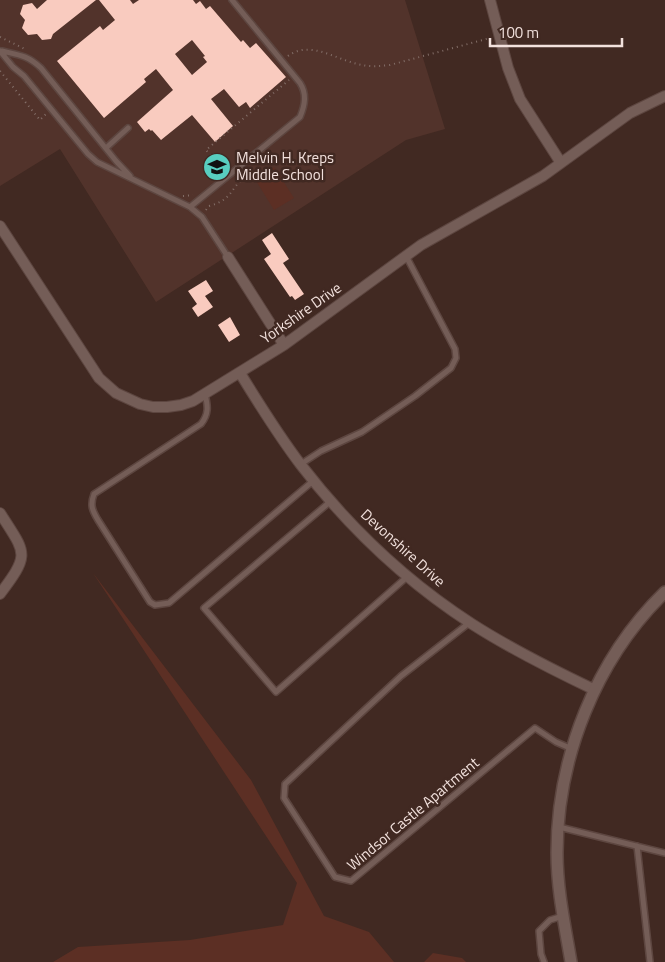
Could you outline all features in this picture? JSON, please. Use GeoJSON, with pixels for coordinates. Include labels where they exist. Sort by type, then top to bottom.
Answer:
{"type":"FeatureCollection","features":[{"type":"Feature","properties":{"kind":"street"},"geometry":{"type":"LineString","coordinates":[[490,0],[499,36],[520,99],[561,163]]}},
{"type":"Feature","properties":{"kind":"street","name":"Yorkshire Drive"},"geometry":{"type":"LineString","coordinates":[[0,226],[99,378],[106,385],[128,399],[153,407],[181,405],[205,394],[284,345],[406,255],[537,180],[630,113],[665,96]]}},
{"type":"Feature","properties":{"kind":"street"},"geometry":{"type":"LineString","coordinates":[[228,257],[284,345]]}},
{"type":"Feature","properties":{"kind":"street","name":"Devonshire Drive"},"geometry":{"type":"LineString","coordinates":[[240,373],[276,429],[314,481],[378,550],[408,576],[470,623],[510,648],[595,690]]}},
{"type":"Feature","properties":{"kind":"street"},"geometry":{"type":"LineString","coordinates":[[0,513],[20,545],[22,554],[17,572],[0,594]]}},
{"type":"Feature","properties":{"kind":"street"},"geometry":{"type":"LineString","coordinates":[[571,962],[558,878],[558,826],[563,788],[572,749],[582,718],[595,690],[623,642],[665,592]]}},
{"type":"Feature","properties":{"kind":"lane"},"geometry":{"type":"LineString","coordinates":[[190,207],[300,117],[303,110],[304,90],[232,0]]}},
{"type":"Feature","properties":{"kind":"lane"},"geometry":{"type":"LineString","coordinates":[[1,51],[22,55],[32,60],[41,68],[132,178]]}},
{"type":"Feature","properties":{"kind":"lane"},"geometry":{"type":"LineString","coordinates":[[1,51],[88,154],[97,162],[190,207],[202,217],[228,257]]}},
{"type":"Feature","properties":{"kind":"lane"},"geometry":{"type":"LineString","coordinates":[[106,148],[128,128]]}},
{"type":"Feature","properties":{"kind":"lane"},"geometry":{"type":"LineString","coordinates":[[301,464],[321,451],[362,432],[415,396],[450,368],[456,358],[455,349],[406,255]]}},
{"type":"Feature","properties":{"kind":"lane"},"geometry":{"type":"LineString","coordinates":[[205,394],[208,408],[207,415],[201,424],[94,494],[92,500],[91,506],[98,520],[150,602],[155,605],[169,603],[314,481]]}},
{"type":"Feature","properties":{"kind":"lane"},"geometry":{"type":"LineString","coordinates":[[331,501],[204,608],[276,692],[408,576]]}},
{"type":"Feature","properties":{"kind":"lane","name":"Windsor Castle Apartment"},"geometry":{"type":"LineString","coordinates":[[470,623],[401,676],[285,784],[284,798],[335,877],[351,882],[535,728],[556,742],[572,749]]}},
{"type":"Feature","properties":{"kind":"lane"},"geometry":{"type":"LineString","coordinates":[[558,826],[665,853]]}},
{"type":"Feature","properties":{"kind":"lane"},"geometry":{"type":"LineString","coordinates":[[637,846],[650,962]]}},
{"type":"Feature","properties":{"kind":"lane"},"geometry":{"type":"LineString","coordinates":[[544,962],[541,954],[539,931],[550,920],[563,916]]}},
{"type":"Feature","properties":{"kind":"path"},"geometry":{"type":"LineString","coordinates":[[287,56],[302,49],[308,49],[362,65],[382,66],[499,36]]}},
{"type":"Feature","properties":{"kind":"path"},"geometry":{"type":"LineString","coordinates":[[6,67],[0,71],[40,120],[46,114]]}},
{"type":"Feature","properties":{"kind":"path"},"geometry":{"type":"LineString","coordinates":[[220,176],[221,169],[206,150],[289,80]]}},
{"type":"Feature","properties":{"kind":"path"},"geometry":{"type":"LineString","coordinates":[[206,210],[209,206],[218,203],[232,193],[236,184],[243,178],[256,178]]}},
{"type":"Feature","properties":{"kind":"path"},"geometry":{"type":"LineString","coordinates":[[183,196],[198,194]]}},
{"type":"Feature","properties":{"kind":"shaded area","name":"Melvin H. Kreps Middle School"},"geometry":{"type":"Polygon","coordinates":[[[0,0],[405,0],[445,129],[406,140],[156,302],[60,149],[0,186],[0,0]]]}},
{"type":"Feature","properties":{"kind":"shaded area"},"geometry":{"type":"Polygon","coordinates":[[[274,167],[294,198],[274,210],[255,179],[274,167]]]}},
{"type":"Feature","properties":{"kind":"shaded area"},"geometry":{"type":"Polygon","coordinates":[[[93,573],[251,780],[324,916],[369,932],[394,962],[53,962],[78,947],[190,940],[283,925],[297,883],[93,573]]]}},
{"type":"Feature","properties":{"kind":"shaded area"},"geometry":{"type":"Polygon","coordinates":[[[433,953],[462,958],[466,962],[424,962],[433,953]]]}},
{"type":"Feature","properties":{"kind":"building"},"geometry":{"type":"Polygon","coordinates":[[[47,0],[96,0],[53,34],[51,39],[42,40],[37,34],[28,35],[22,28],[25,20],[20,14],[23,5],[32,3],[37,9],[47,0]]]}},
{"type":"Feature","properties":{"kind":"building","name":"Melvin H. Kreps Middle School"},"geometry":{"type":"Polygon","coordinates":[[[99,0],[130,0],[133,4],[139,0],[193,0],[196,4],[200,1],[206,9],[210,6],[241,42],[243,40],[250,48],[256,43],[286,77],[250,108],[246,102],[239,107],[224,89],[211,99],[233,126],[215,142],[192,115],[161,140],[152,130],[149,129],[145,132],[137,122],[173,90],[156,69],[144,79],[146,82],[104,118],[57,61],[100,26],[103,30],[115,20],[99,0]],[[192,40],[175,54],[192,75],[207,62],[203,57],[205,56],[192,40]]]}},
{"type":"Feature","properties":{"kind":"building"},"geometry":{"type":"Polygon","coordinates":[[[272,233],[289,259],[283,263],[304,294],[295,300],[292,296],[290,297],[264,259],[271,254],[262,240],[272,233]]]}},
{"type":"Feature","properties":{"kind":"building"},"geometry":{"type":"Polygon","coordinates":[[[206,280],[213,291],[205,296],[213,307],[198,317],[192,308],[197,304],[188,291],[206,280]]]}},
{"type":"Feature","properties":{"kind":"building"},"geometry":{"type":"Polygon","coordinates":[[[230,317],[240,335],[229,342],[218,325],[230,317]]]}},
{"type":"Feature","properties":{"kind":"place","name":"Melvin H. Kreps Middle School"},"geometry":{"type":"Point","coordinates":[217,167]}}]}
